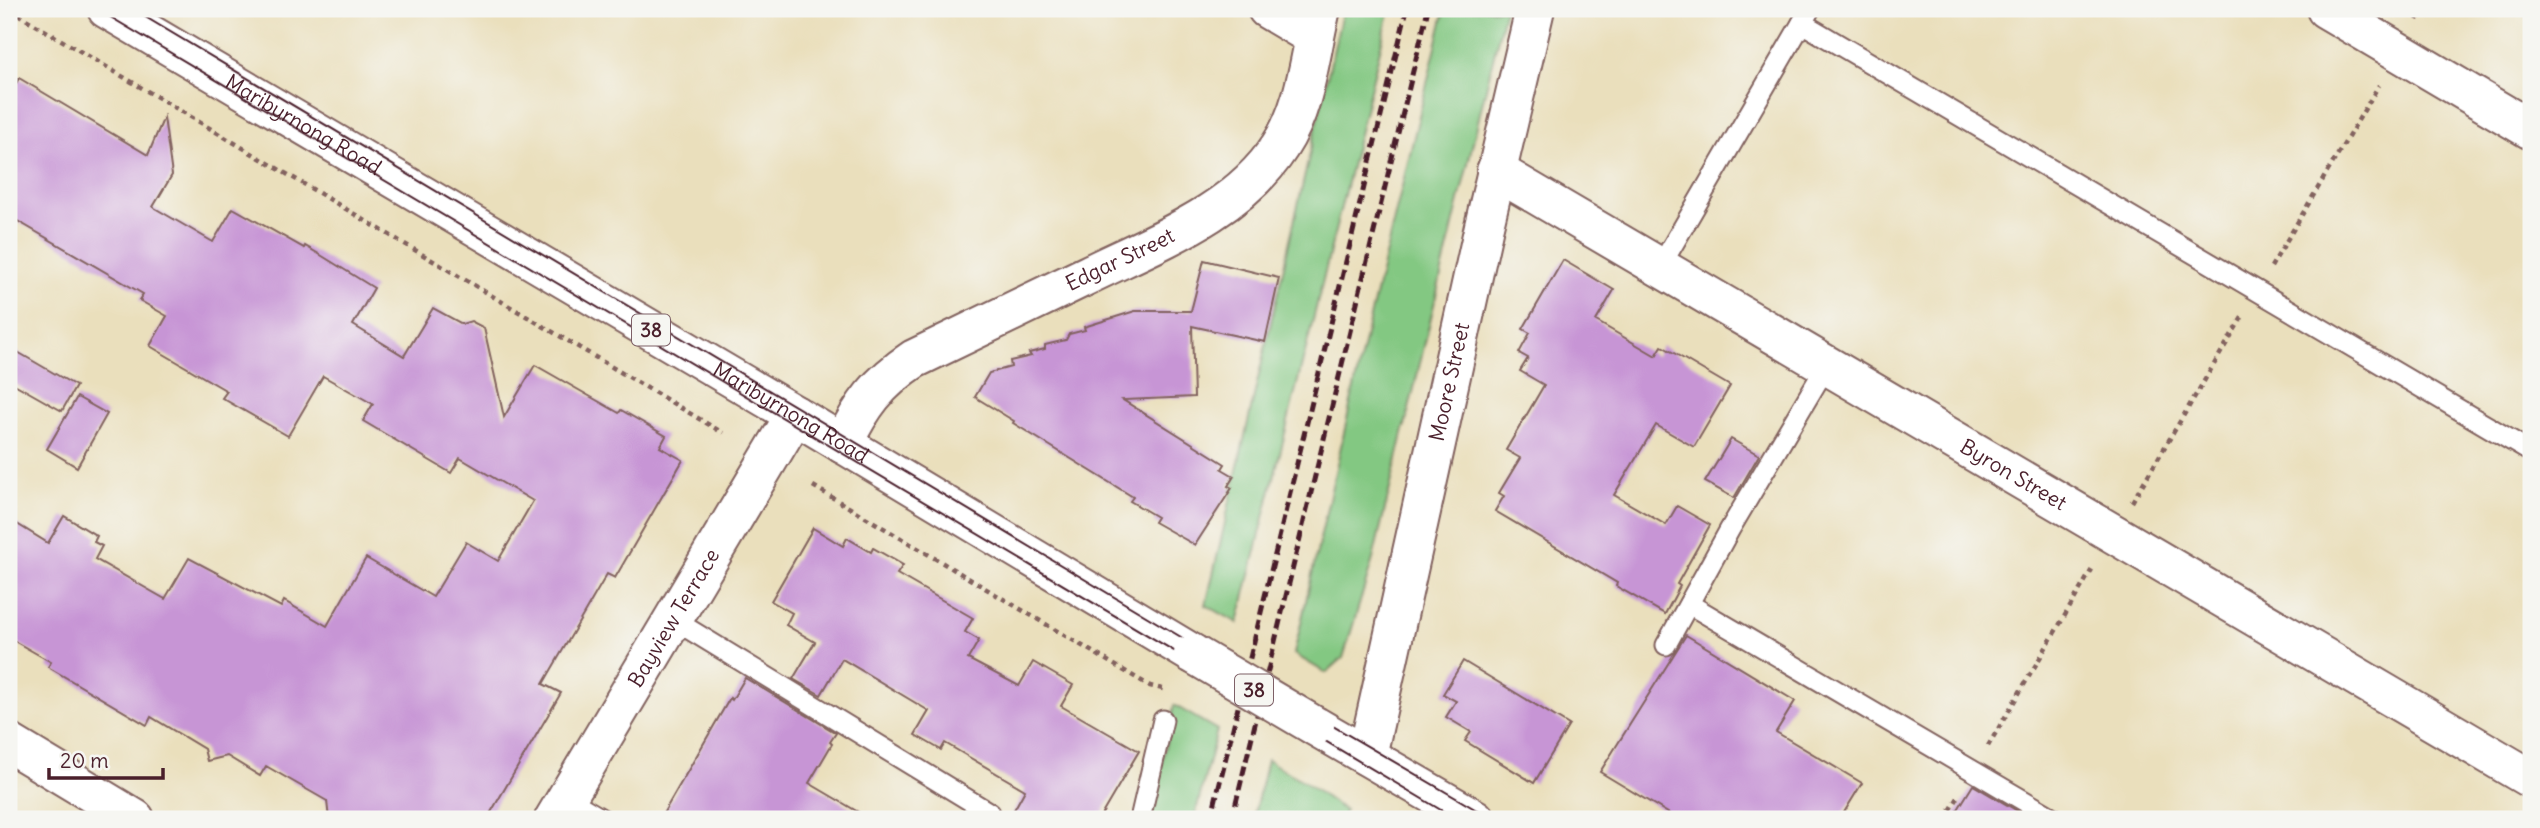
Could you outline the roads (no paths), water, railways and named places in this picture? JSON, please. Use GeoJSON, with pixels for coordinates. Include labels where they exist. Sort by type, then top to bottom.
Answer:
{"type":"FeatureCollection","features":[{"type":"Feature","properties":{"kind":"street","name":"Maribyrnong Road"},"geometry":{"type":"LineString","coordinates":[[107,9],[1475,819]]}},
{"type":"Feature","properties":{"kind":"street"},"geometry":{"type":"LineString","coordinates":[[1266,9],[1318,23]]}},
{"type":"Feature","properties":{"kind":"street","name":"Moore Street"},"geometry":{"type":"LineString","coordinates":[[1367,756],[1496,171],[1535,9]]}},
{"type":"Feature","properties":{"kind":"street"},"geometry":{"type":"LineString","coordinates":[[2326,9],[2531,130]]}},
{"type":"Feature","properties":{"kind":"street","name":"Edgar Street"},"geometry":{"type":"LineString","coordinates":[[843,444],[874,392],[890,375],[914,359],[1182,229],[1228,200],[1258,175],[1282,145],[1300,102],[1318,23]]}},
{"type":"Feature","properties":{"kind":"street","name":"Byron Street"},"geometry":{"type":"LineString","coordinates":[[1496,171],[2531,779]]}},
{"type":"Feature","properties":{"kind":"street","name":"Bayview Terrace"},"geometry":{"type":"LineString","coordinates":[[561,809],[795,415]]}},
{"type":"Feature","properties":{"kind":"street"},"geometry":{"type":"LineString","coordinates":[[9,743],[135,819]]}},
{"type":"Feature","properties":{"kind":"lane"},"geometry":{"type":"LineString","coordinates":[[1660,267],[1806,16],[2257,291],[2531,452]]}},
{"type":"Feature","properties":{"kind":"lane"},"geometry":{"type":"LineString","coordinates":[[1666,645],[1730,529],[1827,365]]}},
{"type":"Feature","properties":{"kind":"lane"},"geometry":{"type":"LineString","coordinates":[[1689,604],[2055,819]]}},
{"type":"Feature","properties":{"kind":"lane"},"geometry":{"type":"LineString","coordinates":[[674,620],[990,813]]}},
{"type":"Feature","properties":{"kind":"lane"},"geometry":{"type":"LineString","coordinates":[[1140,819],[1163,720]]}},
{"type":"Feature","properties":{"kind":"lane"},"geometry":{"type":"LineString","coordinates":[[561,809],[602,819]]}},
{"type":"Feature","properties":{"kind":"tram line"},"geometry":{"type":"LineString","coordinates":[[97,9],[1456,819]]}},
{"type":"Feature","properties":{"kind":"tram line"},"geometry":{"type":"LineString","coordinates":[[132,9],[1196,646],[1492,819]]}},
{"type":"Feature","properties":{"kind":"railway"},"geometry":{"type":"LineString","coordinates":[[1211,819],[1407,9]]}},
{"type":"Feature","properties":{"kind":"railway"},"geometry":{"type":"LineString","coordinates":[[1232,819],[1428,9]]}}]}
